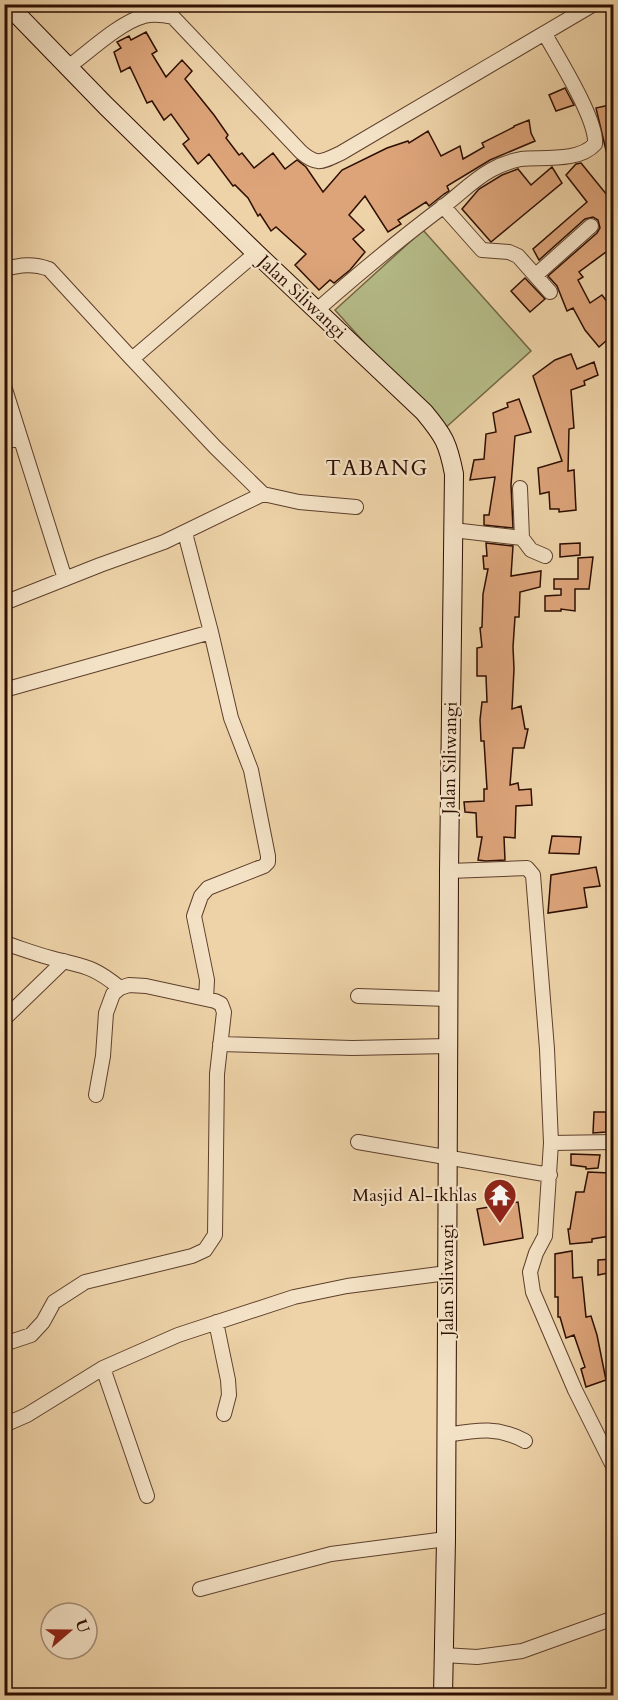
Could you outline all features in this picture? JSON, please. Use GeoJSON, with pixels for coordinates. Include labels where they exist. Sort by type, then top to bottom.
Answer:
{"type":"FeatureCollection","features":[{"type":"Feature","properties":{"kind":"main road","name":"Jalan Siliwangi"},"geometry":{"type":"LineString","coordinates":[[13,6],[68,67],[256,254],[424,412],[439,430],[449,448],[454,474],[443,1695]]}},
{"type":"Feature","properties":{"kind":"street"},"geometry":{"type":"LineString","coordinates":[[68,67],[136,19],[154,15],[173,17],[300,152],[312,161],[318,162],[341,153],[594,4]]}},
{"type":"Feature","properties":{"kind":"street"},"geometry":{"type":"LineString","coordinates":[[317,310],[384,251],[472,181],[520,159],[576,154],[588,150],[595,144],[595,134],[587,113],[546,34]]}},
{"type":"Feature","properties":{"kind":"street"},"geometry":{"type":"LineString","coordinates":[[443,206],[482,250],[509,252],[518,256],[550,292]]}},
{"type":"Feature","properties":{"kind":"street"},"geometry":{"type":"LineString","coordinates":[[536,275],[591,226]]}},
{"type":"Feature","properties":{"kind":"street"},"geometry":{"type":"LineString","coordinates":[[132,359],[256,254]]}},
{"type":"Feature","properties":{"kind":"street"},"geometry":{"type":"LineString","coordinates":[[4,270],[24,265],[49,268],[215,447],[263,494],[299,502],[356,507]]}},
{"type":"Feature","properties":{"kind":"street"},"geometry":{"type":"LineString","coordinates":[[4,386],[65,579]]}},
{"type":"Feature","properties":{"kind":"street"},"geometry":{"type":"LineString","coordinates":[[4,443],[20,437]]}},
{"type":"Feature","properties":{"kind":"street"},"geometry":{"type":"LineString","coordinates":[[520,488],[522,538],[531,550],[545,556]]}},
{"type":"Feature","properties":{"kind":"street"},"geometry":{"type":"LineString","coordinates":[[4,603],[164,542],[263,494]]}},
{"type":"Feature","properties":{"kind":"street"},"geometry":{"type":"LineString","coordinates":[[453,530],[522,538]]}},
{"type":"Feature","properties":{"kind":"street"},"geometry":{"type":"LineString","coordinates":[[185,533],[231,718],[251,770],[268,856],[268,862],[264,866],[208,888],[201,896],[194,916],[207,980],[206,999]]}},
{"type":"Feature","properties":{"kind":"street"},"geometry":{"type":"LineString","coordinates":[[4,690],[211,632]]}},
{"type":"Feature","properties":{"kind":"street"},"geometry":{"type":"LineString","coordinates":[[449,871],[526,868],[533,875],[547,1049],[551,1143],[545,1236],[530,1272],[533,1292],[575,1390],[614,1468]]}},
{"type":"Feature","properties":{"kind":"street"},"geometry":{"type":"LineString","coordinates":[[4,943],[87,966],[104,974],[120,988]]}},
{"type":"Feature","properties":{"kind":"street"},"geometry":{"type":"LineString","coordinates":[[4,1019],[64,961]]}},
{"type":"Feature","properties":{"kind":"street"},"geometry":{"type":"LineString","coordinates":[[4,1344],[31,1335],[43,1322],[54,1302],[85,1282],[192,1256],[209,1246],[215,1235],[217,1223],[216,1138],[220,1044],[224,1012],[220,1004],[146,986],[129,985],[120,988],[113,994],[106,1012],[103,1056],[96,1095]]}},
{"type":"Feature","properties":{"kind":"street"},"geometry":{"type":"LineString","coordinates":[[358,996],[448,999]]}},
{"type":"Feature","properties":{"kind":"street"},"geometry":{"type":"LineString","coordinates":[[220,1044],[352,1048],[448,1046]]}},
{"type":"Feature","properties":{"kind":"street"},"geometry":{"type":"LineString","coordinates":[[358,1142],[550,1175]]}},
{"type":"Feature","properties":{"kind":"street"},"geometry":{"type":"LineString","coordinates":[[551,1143],[614,1142]]}},
{"type":"Feature","properties":{"kind":"street"},"geometry":{"type":"LineString","coordinates":[[4,1425],[27,1415],[104,1368],[178,1335],[294,1297],[347,1286],[447,1273]]}},
{"type":"Feature","properties":{"kind":"street"},"geometry":{"type":"LineString","coordinates":[[216,1322],[228,1380],[229,1395],[224,1414]]}},
{"type":"Feature","properties":{"kind":"street"},"geometry":{"type":"LineString","coordinates":[[104,1368],[147,1496]]}},
{"type":"Feature","properties":{"kind":"street"},"geometry":{"type":"LineString","coordinates":[[446,1435],[475,1430],[497,1430],[525,1441]]}},
{"type":"Feature","properties":{"kind":"street"},"geometry":{"type":"LineString","coordinates":[[200,1589],[332,1554],[446,1539]]}},
{"type":"Feature","properties":{"kind":"street"},"geometry":{"type":"LineString","coordinates":[[443,1655],[477,1657],[522,1651],[614,1618]]}},
{"type":"Feature","properties":{"kind":"green space"},"geometry":{"type":"Polygon","coordinates":[[[423,230],[531,351],[443,430],[335,310],[423,230]]]}},
{"type":"Feature","properties":{"kind":"building"},"geometry":{"type":"Polygon","coordinates":[[[146,32],[157,51],[152,54],[166,77],[182,60],[192,71],[185,79],[214,115],[228,135],[226,138],[239,155],[242,153],[254,168],[273,153],[285,169],[297,160],[306,167],[323,192],[342,170],[387,148],[408,141],[409,143],[428,131],[441,156],[460,146],[463,159],[484,147],[482,143],[529,120],[535,141],[490,160],[447,186],[449,191],[429,206],[426,202],[398,220],[401,224],[388,232],[365,196],[349,215],[364,230],[353,239],[365,252],[350,270],[334,283],[330,280],[319,290],[295,265],[306,254],[276,227],[271,231],[260,214],[258,216],[248,198],[235,185],[233,186],[209,154],[198,164],[183,144],[189,139],[171,114],[164,120],[152,101],[147,103],[130,67],[121,72],[114,52],[121,48],[117,42],[129,36],[131,40],[146,32]]]}},
{"type":"Feature","properties":{"kind":"building"},"geometry":{"type":"Polygon","coordinates":[[[565,88],[574,105],[556,111],[549,95],[565,88]]]}},
{"type":"Feature","properties":{"kind":"building"},"geometry":{"type":"Polygon","coordinates":[[[614,104],[614,162],[609,163],[596,108],[614,104]]]}},
{"type":"Feature","properties":{"kind":"building"},"geometry":{"type":"Polygon","coordinates":[[[581,163],[607,195],[614,190],[614,246],[579,272],[583,277],[578,280],[590,303],[602,295],[614,311],[614,334],[599,347],[585,330],[573,308],[567,311],[557,286],[548,276],[597,233],[600,228],[598,220],[593,217],[585,219],[539,260],[533,249],[587,202],[566,175],[576,164],[581,163]]]}},
{"type":"Feature","properties":{"kind":"building"},"geometry":{"type":"Polygon","coordinates":[[[552,167],[562,183],[491,242],[462,209],[479,189],[502,175],[518,169],[531,185],[552,167]]]}},
{"type":"Feature","properties":{"kind":"building"},"geometry":{"type":"Polygon","coordinates":[[[525,278],[545,299],[530,312],[511,291],[525,278]]]}},
{"type":"Feature","properties":{"kind":"building"},"geometry":{"type":"Polygon","coordinates":[[[571,354],[577,369],[594,362],[598,375],[584,381],[585,385],[571,390],[574,428],[569,429],[568,471],[574,470],[576,510],[559,512],[559,509],[550,509],[549,492],[540,494],[538,468],[562,461],[533,376],[555,360],[571,354]]]}},
{"type":"Feature","properties":{"kind":"building"},"geometry":{"type":"Polygon","coordinates":[[[519,399],[531,432],[515,436],[511,485],[513,528],[484,525],[484,515],[489,515],[495,477],[470,480],[474,460],[484,459],[486,434],[496,432],[493,413],[508,407],[507,403],[519,399]]]}},
{"type":"Feature","properties":{"kind":"building"},"geometry":{"type":"Polygon","coordinates":[[[486,543],[513,546],[511,576],[541,571],[540,587],[520,592],[519,617],[515,617],[513,647],[512,709],[521,706],[525,729],[528,729],[524,748],[513,748],[510,785],[518,783],[519,790],[531,789],[532,805],[516,806],[515,838],[504,837],[505,860],[486,861],[478,860],[482,837],[477,837],[476,813],[465,812],[464,802],[484,801],[484,789],[487,789],[484,741],[481,741],[480,720],[482,702],[487,702],[486,676],[477,676],[477,648],[482,647],[480,628],[482,627],[483,594],[488,569],[484,569],[483,556],[487,556],[486,543]]]}},
{"type":"Feature","properties":{"kind":"building"},"geometry":{"type":"Polygon","coordinates":[[[580,543],[580,555],[560,557],[560,544],[580,543]]]}},
{"type":"Feature","properties":{"kind":"building"},"geometry":{"type":"Polygon","coordinates":[[[593,557],[589,589],[575,589],[575,611],[561,609],[561,611],[545,611],[545,596],[561,595],[561,589],[554,589],[554,579],[578,579],[578,558],[593,557]]]}},
{"type":"Feature","properties":{"kind":"building"},"geometry":{"type":"Polygon","coordinates":[[[552,836],[581,837],[579,854],[549,853],[552,836]]]}},
{"type":"Feature","properties":{"kind":"building"},"geometry":{"type":"Polygon","coordinates":[[[596,867],[600,886],[584,888],[587,907],[548,913],[551,875],[596,867]]]}},
{"type":"Feature","properties":{"kind":"building"},"geometry":{"type":"Polygon","coordinates":[[[594,1112],[606,1112],[606,1132],[593,1133],[594,1112]]]}},
{"type":"Feature","properties":{"kind":"building"},"geometry":{"type":"Polygon","coordinates":[[[571,1154],[600,1155],[598,1168],[586,1169],[586,1167],[571,1165],[571,1154]]]}},
{"type":"Feature","properties":{"kind":"building"},"geometry":{"type":"Polygon","coordinates":[[[588,1172],[610,1173],[611,1197],[614,1197],[614,1222],[611,1222],[610,1236],[592,1239],[592,1242],[570,1244],[568,1229],[570,1229],[576,1192],[584,1192],[588,1172]]]}},
{"type":"Feature","properties":{"kind":"building","name":"Masjid Al-Ikhlas"},"geometry":{"type":"Polygon","coordinates":[[[518,1202],[523,1238],[484,1245],[477,1209],[518,1202]]]}},
{"type":"Feature","properties":{"kind":"building"},"geometry":{"type":"Polygon","coordinates":[[[572,1251],[573,1278],[582,1277],[586,1317],[591,1316],[606,1380],[586,1387],[581,1369],[585,1367],[574,1335],[566,1338],[560,1317],[558,1317],[558,1297],[555,1297],[555,1254],[572,1251]]]}},
{"type":"Feature","properties":{"kind":"building"},"geometry":{"type":"Polygon","coordinates":[[[612,1259],[613,1272],[598,1275],[598,1260],[612,1259]]]}},
{"type":"Feature","properties":{"kind":"place","name":"Masjid Al-Ikhlas"},"geometry":{"type":"Point","coordinates":[500,1224]}},
{"type":"Feature","properties":{"kind":"district","name":"TABANG"},"geometry":{"type":"Point","coordinates":[377,468]}}]}
